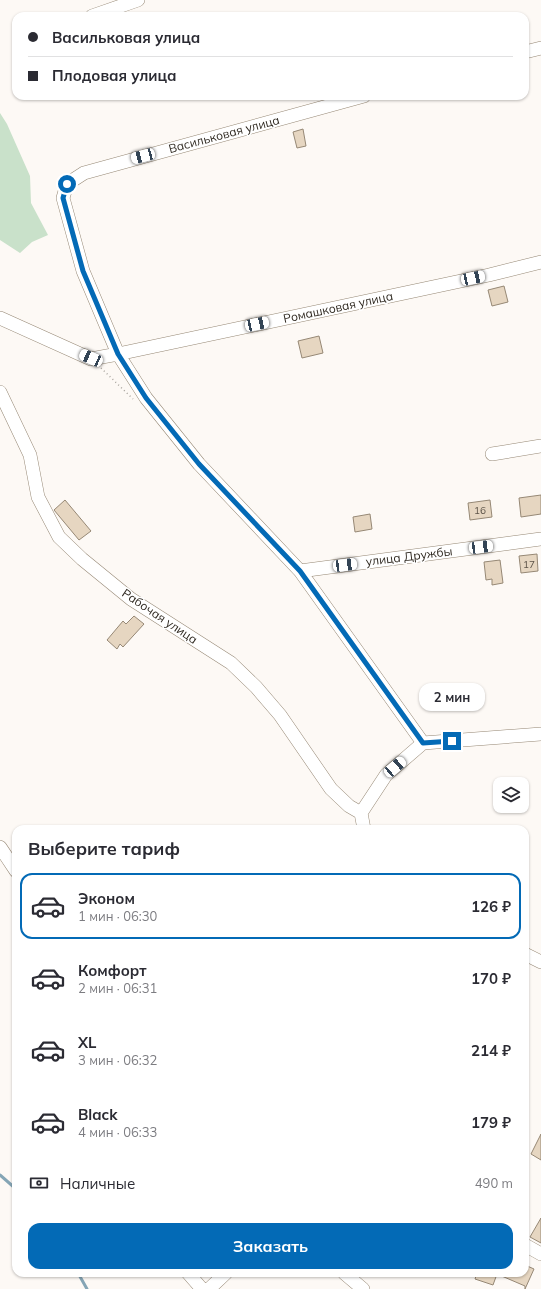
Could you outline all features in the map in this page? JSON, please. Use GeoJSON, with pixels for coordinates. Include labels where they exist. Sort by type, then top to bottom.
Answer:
{"type":"FeatureCollection","features":[{"type":"Feature","properties":{"kind":"street"},"geometry":{"type":"LineString","coordinates":[[104,12],[138,0]]}},
{"type":"Feature","properties":{"kind":"street"},"geometry":{"type":"LineString","coordinates":[[529,51],[541,48]]}},
{"type":"Feature","properties":{"kind":"street","name":"Васильковая улица"},"geometry":{"type":"LineString","coordinates":[[349,100],[84,172],[67,184],[63,198],[83,271],[118,354],[146,398],[199,464],[300,571],[423,743]]}},
{"type":"Feature","properties":{"kind":"street","name":"Ромашковая улица"},"geometry":{"type":"LineString","coordinates":[[0,318],[91,358],[118,354],[541,262]]}},
{"type":"Feature","properties":{"kind":"street","name":"Рабочая улица"},"geometry":{"type":"LineString","coordinates":[[0,392],[30,455],[38,497],[60,537],[82,559],[131,599],[231,663],[256,687],[280,714],[330,789],[349,806],[361,813]]}},
{"type":"Feature","properties":{"kind":"street"},"geometry":{"type":"LineString","coordinates":[[492,454],[541,446]]}},
{"type":"Feature","properties":{"kind":"street","name":"улица Дружбы"},"geometry":{"type":"LineString","coordinates":[[300,571],[541,539]]}},
{"type":"Feature","properties":{"kind":"street"},"geometry":{"type":"LineString","coordinates":[[363,825],[361,813],[386,775],[423,743],[541,734]]}},
{"type":"Feature","properties":{"kind":"street"},"geometry":{"type":"LineString","coordinates":[[0,847],[12,865]]}},
{"type":"Feature","properties":{"kind":"street"},"geometry":{"type":"LineString","coordinates":[[529,956],[541,962]]}},
{"type":"Feature","properties":{"kind":"street"},"geometry":{"type":"LineString","coordinates":[[529,1248],[541,1254]]}},
{"type":"Feature","properties":{"kind":"street"},"geometry":{"type":"LineString","coordinates":[[194,1277],[210,1288],[222,1277]]}},
{"type":"Feature","properties":{"kind":"street"},"geometry":{"type":"LineString","coordinates":[[349,1277],[363,1289]]}},
{"type":"Feature","properties":{"kind":"green space"},"geometry":{"type":"Polygon","coordinates":[[[0,113],[7,124],[30,176],[31,203],[48,235],[32,242],[20,253],[0,240],[0,113]]]}},
{"type":"Feature","properties":{"kind":"building"},"geometry":{"type":"Polygon","coordinates":[[[303,129],[306,146],[297,148],[293,132],[303,129]]]}},
{"type":"Feature","properties":{"kind":"building"},"geometry":{"type":"Polygon","coordinates":[[[504,286],[508,302],[492,306],[488,290],[504,286]]]}},
{"type":"Feature","properties":{"kind":"building"},"geometry":{"type":"Polygon","coordinates":[[[319,336],[323,353],[302,358],[298,341],[319,336]]]}},
{"type":"Feature","properties":{"kind":"building"},"geometry":{"type":"Polygon","coordinates":[[[541,495],[541,514],[521,517],[519,498],[541,495]]]}},
{"type":"Feature","properties":{"kind":"building"},"geometry":{"type":"Polygon","coordinates":[[[65,500],[91,531],[79,540],[54,510],[65,500]]]}},
{"type":"Feature","properties":{"kind":"building"},"geometry":{"type":"Polygon","coordinates":[[[490,500],[492,517],[470,520],[468,503],[490,500]]]}},
{"type":"Feature","properties":{"kind":"building"},"geometry":{"type":"Polygon","coordinates":[[[370,514],[372,529],[355,532],[353,517],[370,514]]]}},
{"type":"Feature","properties":{"kind":"building"},"geometry":{"type":"Polygon","coordinates":[[[537,554],[538,571],[521,573],[519,556],[537,554]]]}},
{"type":"Feature","properties":{"kind":"building"},"geometry":{"type":"Polygon","coordinates":[[[500,560],[503,583],[492,585],[492,579],[486,580],[484,562],[500,560]]]}},
{"type":"Feature","properties":{"kind":"building"},"geometry":{"type":"Polygon","coordinates":[[[134,616],[144,624],[123,647],[120,644],[117,649],[107,640],[123,621],[126,624],[134,616]]]}},
{"type":"Feature","properties":{"kind":"building"},"geometry":{"type":"Polygon","coordinates":[[[541,1134],[541,1160],[531,1154],[541,1134]]]}},
{"type":"Feature","properties":{"kind":"building"},"geometry":{"type":"Polygon","coordinates":[[[541,1218],[541,1243],[530,1237],[541,1218]]]}},
{"type":"Feature","properties":{"kind":"building"},"geometry":{"type":"Polygon","coordinates":[[[529,1267],[534,1269],[525,1289],[525,1286],[504,1277],[529,1277],[529,1267]]]}},
{"type":"Feature","properties":{"kind":"building"},"geometry":{"type":"Polygon","coordinates":[[[476,1277],[496,1277],[493,1285],[475,1279],[476,1277]]]}},
{"type":"Feature","properties":{"kind":"waterway"},"geometry":{"type":"LineString","coordinates":[[0,1175],[12,1186]]}},
{"type":"Feature","properties":{"kind":"waterway"},"geometry":{"type":"LineString","coordinates":[[80,1277],[87,1289]]}},
{"type":"Feature","properties":{"kind":"route"},"geometry":{"type":"LineString","coordinates":[[67,184],[63,198],[83,271],[118,354],[146,398],[199,464],[300,571],[423,743],[452,741]]}}]}
